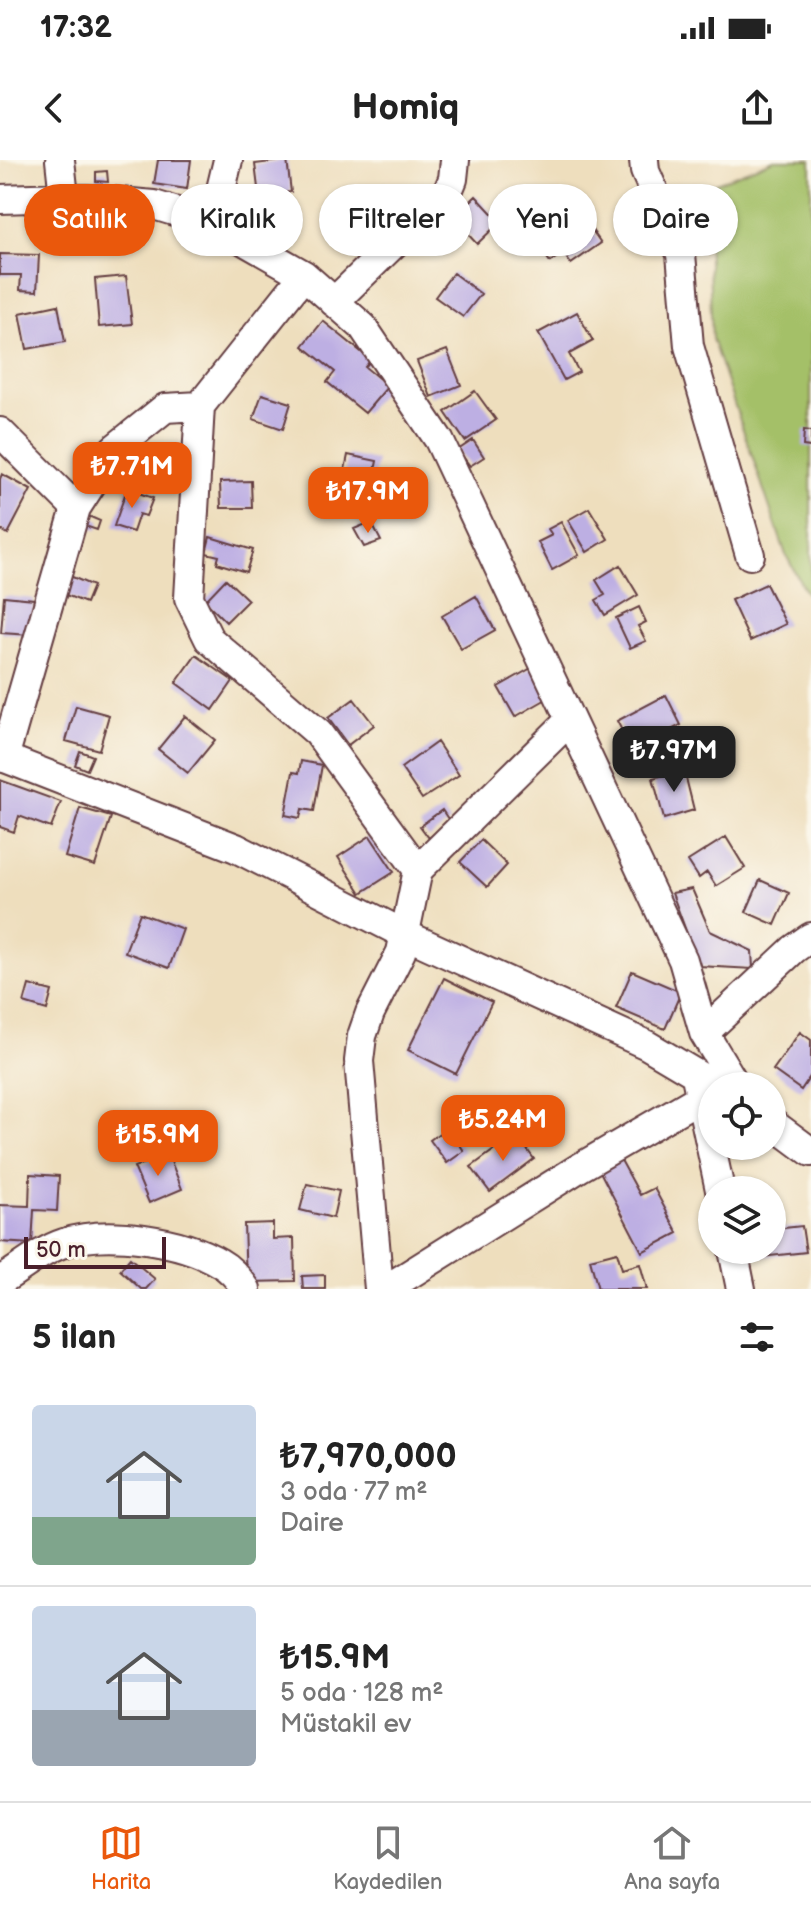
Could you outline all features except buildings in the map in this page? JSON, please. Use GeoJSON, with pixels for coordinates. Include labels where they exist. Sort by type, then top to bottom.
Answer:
{"type":"FeatureCollection","features":[{"type":"Feature","properties":{"kind":"street"},"geometry":{"type":"LineString","coordinates":[[60,160],[63,184]]}},
{"type":"Feature","properties":{"kind":"street"},"geometry":{"type":"LineString","coordinates":[[222,184],[228,160]]}},
{"type":"Feature","properties":{"kind":"street"},"geometry":{"type":"LineString","coordinates":[[334,302],[448,191],[455,160]]}},
{"type":"Feature","properties":{"kind":"street"},"geometry":{"type":"LineString","coordinates":[[644,160],[645,171],[681,254],[689,346],[750,555]]}},
{"type":"Feature","properties":{"kind":"street"},"geometry":{"type":"LineString","coordinates":[[0,199],[24,198]]}},
{"type":"Feature","properties":{"kind":"street"},"geometry":{"type":"LineString","coordinates":[[271,256],[304,275],[363,327],[439,440],[683,960],[704,1033],[728,1072]]}},
{"type":"Feature","properties":{"kind":"street"},"geometry":{"type":"LineString","coordinates":[[304,275],[200,406],[189,598],[209,639],[318,733],[418,870]]}},
{"type":"Feature","properties":{"kind":"street"},"geometry":{"type":"LineString","coordinates":[[200,406],[165,408],[114,449],[76,508],[2,757],[236,848],[404,934],[647,1045],[698,1082]]}},
{"type":"Feature","properties":{"kind":"street"},"geometry":{"type":"LineString","coordinates":[[0,432],[76,508]]}},
{"type":"Feature","properties":{"kind":"street"},"geometry":{"type":"LineString","coordinates":[[379,1289],[359,1061],[362,1036],[370,1013],[401,952],[418,870],[570,720]]}},
{"type":"Feature","properties":{"kind":"street"},"geometry":{"type":"LineString","coordinates":[[704,1033],[794,949],[811,937]]}},
{"type":"Feature","properties":{"kind":"street"},"geometry":{"type":"LineString","coordinates":[[386,1289],[698,1090]]}},
{"type":"Feature","properties":{"kind":"street"},"geometry":{"type":"LineString","coordinates":[[786,1133],[811,1152]]}},
{"type":"Feature","properties":{"kind":"street"},"geometry":{"type":"LineString","coordinates":[[0,1281],[62,1243],[115,1237],[148,1240],[194,1252],[220,1263],[236,1275],[246,1289]]}},
{"type":"Feature","properties":{"kind":"street"},"geometry":{"type":"LineString","coordinates":[[736,1264],[741,1289]]}},
{"type":"Feature","properties":{"kind":"green space"},"geometry":{"type":"Polygon","coordinates":[[[774,160],[811,160],[811,602],[786,555],[712,339],[709,256],[738,256],[738,184],[714,184],[774,160]]]}}]}
